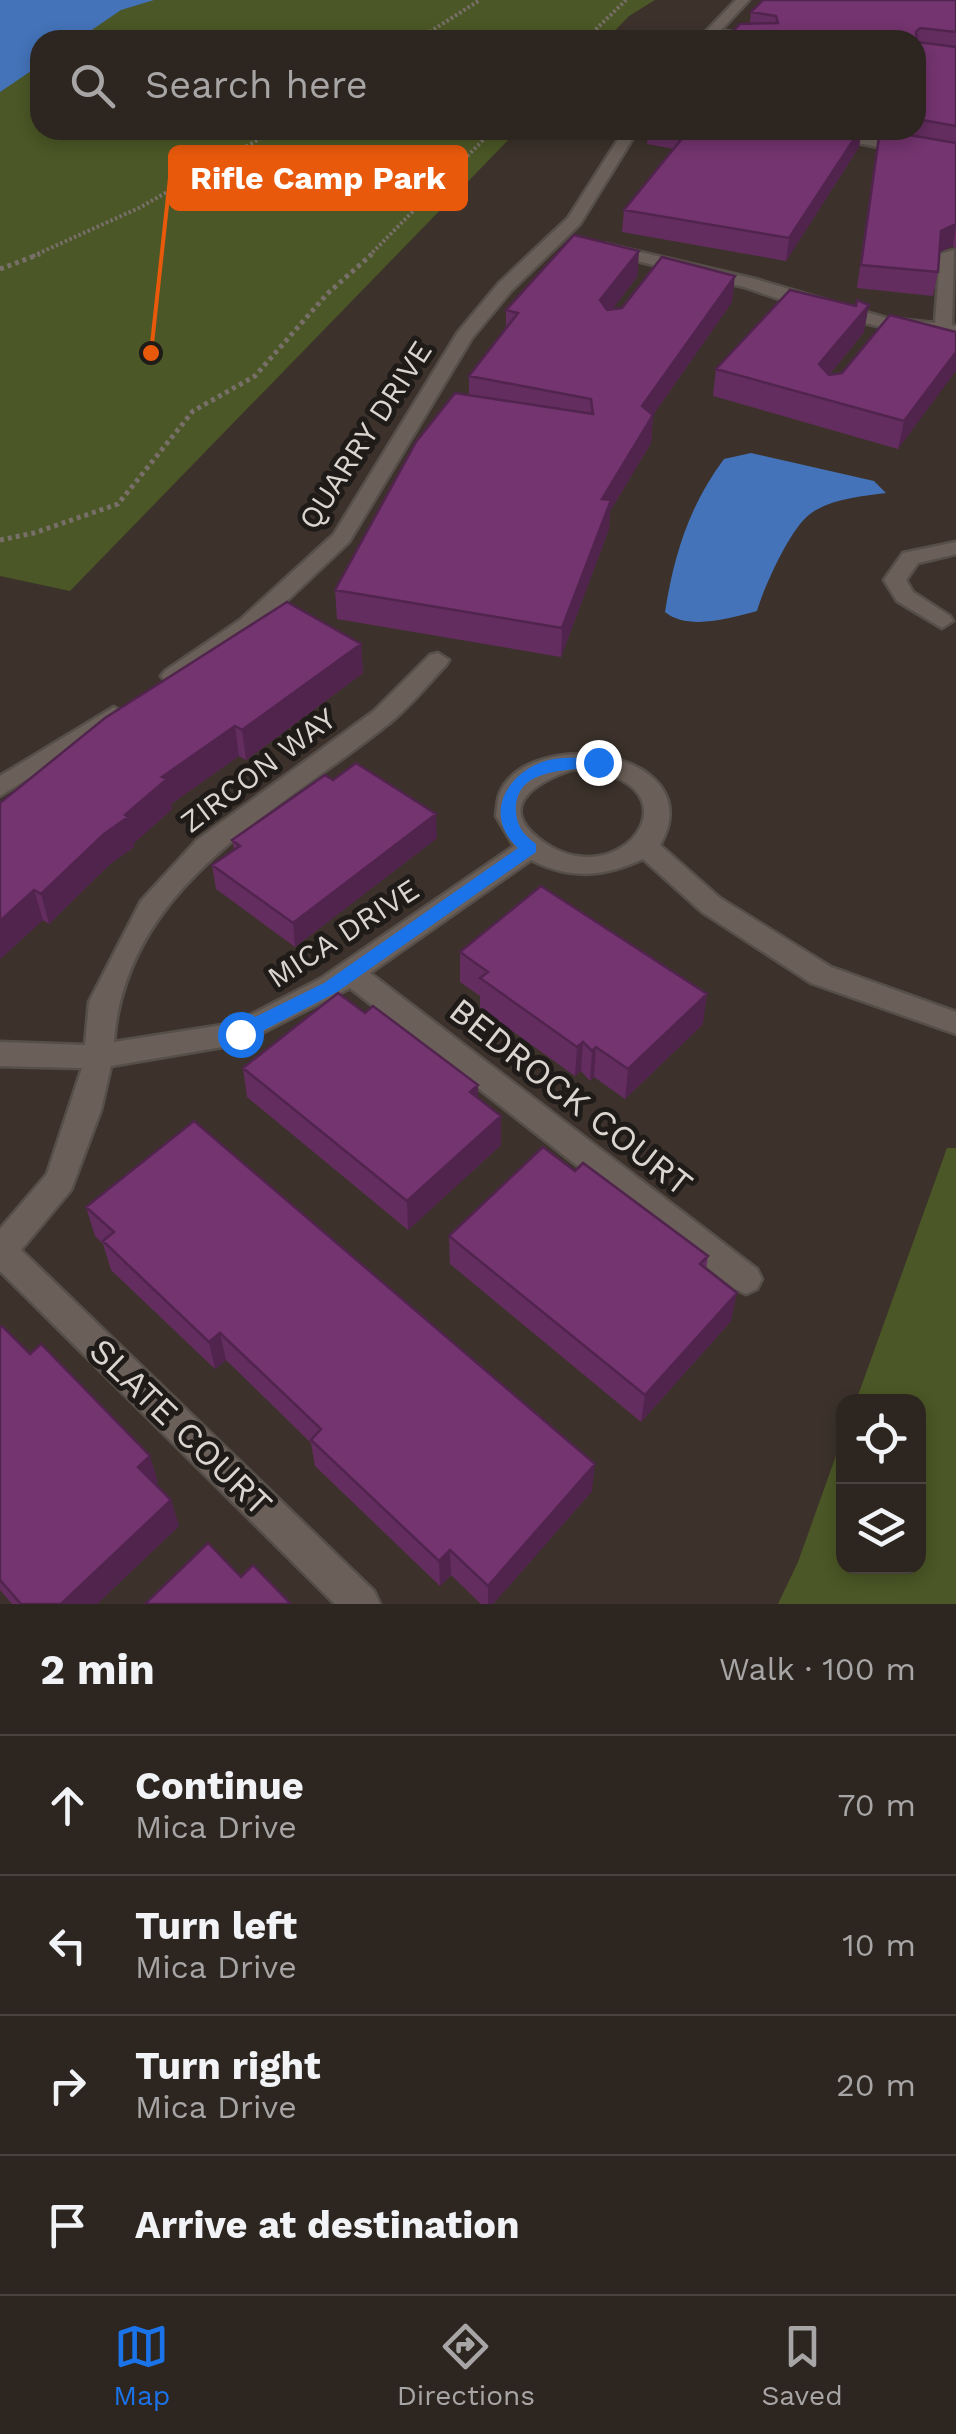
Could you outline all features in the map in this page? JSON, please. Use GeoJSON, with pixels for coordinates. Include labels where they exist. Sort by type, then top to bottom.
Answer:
{"type":"FeatureCollection","features":[{"type":"Feature","properties":{"kind":"street"},"geometry":{"type":"LineString","coordinates":[[715,30],[742,0]]}},
{"type":"Feature","properties":{"kind":"street","name":"QUARRY DRIVE"},"geometry":{"type":"LineString","coordinates":[[0,787],[248,626],[342,538],[432,406],[464,336],[505,287],[574,242],[574,221],[625,140]]}},
{"type":"Feature","properties":{"kind":"street"},"geometry":{"type":"LineString","coordinates":[[856,140],[956,157]]}},
{"type":"Feature","properties":{"kind":"street"},"geometry":{"type":"LineString","coordinates":[[574,242],[880,330],[950,330],[948,254]]}},
{"type":"Feature","properties":{"kind":"street"},"geometry":{"type":"LineString","coordinates":[[942,621],[905,596],[895,580],[910,558],[956,548]]}},
{"type":"Feature","properties":{"kind":"street","name":"ZIRCON WAY"},"geometry":{"type":"LineString","coordinates":[[0,1251],[60,1181],[86,1110],[98,1057],[103,1002],[150,908],[206,846],[382,717],[438,660]]}},
{"type":"Feature","properties":{"kind":"street"},"geometry":{"type":"LineString","coordinates":[[574,761],[621,769],[641,781],[659,812],[657,829],[645,846],[608,864],[559,863],[519,840],[509,823],[508,805],[514,788],[529,774],[550,765],[574,761]]}},
{"type":"Feature","properties":{"kind":"street"},"geometry":{"type":"LineString","coordinates":[[645,846],[711,905],[821,976],[956,1023]]}},
{"type":"Feature","properties":{"kind":"street","name":"MICA DRIVE"},"geometry":{"type":"LineString","coordinates":[[0,1054],[98,1057],[240,1034],[350,974],[530,848]]}},
{"type":"Feature","properties":{"kind":"street","name":"BEDROCK COURT"},"geometry":{"type":"LineString","coordinates":[[350,974],[746,1279]]}},
{"type":"Feature","properties":{"kind":"street","name":"SLATE COURT"},"geometry":{"type":"LineString","coordinates":[[0,1251],[361,1604]]}},
{"type":"Feature","properties":{"kind":"path"},"geometry":{"type":"LineString","coordinates":[[433,30],[480,0]]}},
{"type":"Feature","properties":{"kind":"path"},"geometry":{"type":"LineString","coordinates":[[595,30],[626,0]]}},
{"type":"Feature","properties":{"kind":"path"},"geometry":{"type":"LineString","coordinates":[[0,269],[57,248],[140,207],[257,140]]}},
{"type":"Feature","properties":{"kind":"path"},"geometry":{"type":"LineString","coordinates":[[0,540],[34,533],[118,504],[193,411],[255,376],[327,294],[399,230],[484,140]]}},
{"type":"Feature","properties":{"kind":"green space"},"geometry":{"type":"Polygon","coordinates":[[[0,0],[655,0],[629,16],[616,30],[30,30],[30,140],[508,140],[70,591],[0,576],[0,0]]]}},
{"type":"Feature","properties":{"kind":"green space"},"geometry":{"type":"Polygon","coordinates":[[[947,1148],[956,1148],[956,1604],[778,1604],[798,1562],[836,1456],[836,1574],[926,1574],[926,1394],[859,1394],[947,1148]]]}},
{"type":"Feature","properties":{"kind":"water"},"geometry":{"type":"Polygon","coordinates":[[[0,0],[154,0],[121,10],[92,30],[30,30],[30,72],[0,92],[0,0]]]}},
{"type":"Feature","properties":{"kind":"water"},"geometry":{"type":"Polygon","coordinates":[[[751,453],[874,481],[886,493],[837,502],[802,521],[786,545],[757,611],[710,621],[674,618],[665,612],[678,551],[692,513],[724,459],[751,453]]]}},
{"type":"Feature","properties":{"kind":"building"},"geometry":{"type":"Polygon","coordinates":[[[763,0],[956,0],[956,32],[920,28],[734,30],[740,24],[778,23],[776,16],[751,12],[763,0]]]}},
{"type":"Feature","properties":{"kind":"building"},"geometry":{"type":"Polygon","coordinates":[[[926,43],[956,47],[956,126],[926,121],[926,43]]]}},
{"type":"Feature","properties":{"kind":"building"},"geometry":{"type":"Polygon","coordinates":[[[926,138],[956,143],[956,224],[941,231],[938,272],[861,265],[879,140],[926,138]]]}},
{"type":"Feature","properties":{"kind":"building"},"geometry":{"type":"Polygon","coordinates":[[[681,140],[853,140],[789,238],[624,210],[681,140]]]}},
{"type":"Feature","properties":{"kind":"building"},"geometry":{"type":"Polygon","coordinates":[[[574,235],[639,251],[600,300],[607,310],[622,308],[662,257],[735,276],[642,406],[653,415],[602,499],[611,500],[562,628],[335,590],[416,442],[455,393],[593,414],[591,399],[469,376],[518,313],[506,310],[574,235]]]}},
{"type":"Feature","properties":{"kind":"building"},"geometry":{"type":"Polygon","coordinates":[[[790,290],[856,306],[857,300],[869,305],[819,364],[829,375],[842,373],[890,315],[956,332],[956,352],[904,421],[716,369],[790,290]]]}},
{"type":"Feature","properties":{"kind":"building"},"geometry":{"type":"Polygon","coordinates":[[[287,602],[361,644],[242,730],[235,726],[162,777],[167,779],[125,815],[128,817],[104,834],[41,894],[34,890],[0,921],[0,803],[105,718],[287,602]]]}},
{"type":"Feature","properties":{"kind":"building"},"geometry":{"type":"Polygon","coordinates":[[[356,763],[436,814],[293,923],[212,865],[240,846],[232,840],[325,775],[333,780],[356,763]]]}},
{"type":"Feature","properties":{"kind":"building"},"geometry":{"type":"Polygon","coordinates":[[[541,886],[707,994],[628,1069],[596,1047],[592,1051],[583,1042],[577,1047],[480,978],[488,972],[460,952],[541,886]]]}},
{"type":"Feature","properties":{"kind":"building"},"geometry":{"type":"Polygon","coordinates":[[[338,993],[365,1013],[373,1006],[478,1085],[470,1092],[501,1116],[407,1201],[243,1068],[338,993]]]}},
{"type":"Feature","properties":{"kind":"building"},"geometry":{"type":"Polygon","coordinates":[[[194,1121],[595,1464],[488,1586],[450,1550],[439,1561],[311,1440],[321,1429],[220,1333],[209,1342],[103,1241],[114,1232],[86,1207],[194,1121]]]}},
{"type":"Feature","properties":{"kind":"building"},"geometry":{"type":"Polygon","coordinates":[[[543,1147],[575,1171],[583,1163],[708,1256],[700,1264],[737,1293],[645,1395],[449,1236],[543,1147]]]}},
{"type":"Feature","properties":{"kind":"building"},"geometry":{"type":"Polygon","coordinates":[[[2,1326],[30,1354],[41,1344],[150,1456],[138,1467],[171,1500],[61,1604],[21,1604],[0,1580],[2,1326]]]}},
{"type":"Feature","properties":{"kind":"building"},"geometry":{"type":"Polygon","coordinates":[[[208,1543],[241,1577],[253,1565],[291,1604],[145,1604],[208,1543]]]}},
{"type":"Feature","properties":{"kind":"place","name":"Rifle Camp Park"},"geometry":{"type":"Point","coordinates":[151,353]}},
{"type":"Feature","properties":{"kind":"route"},"geometry":{"type":"LineString","coordinates":[[240,1034],[330,988],[530,848],[519,840],[509,823],[508,805],[514,788],[529,774],[550,765],[598,762]]}}]}
